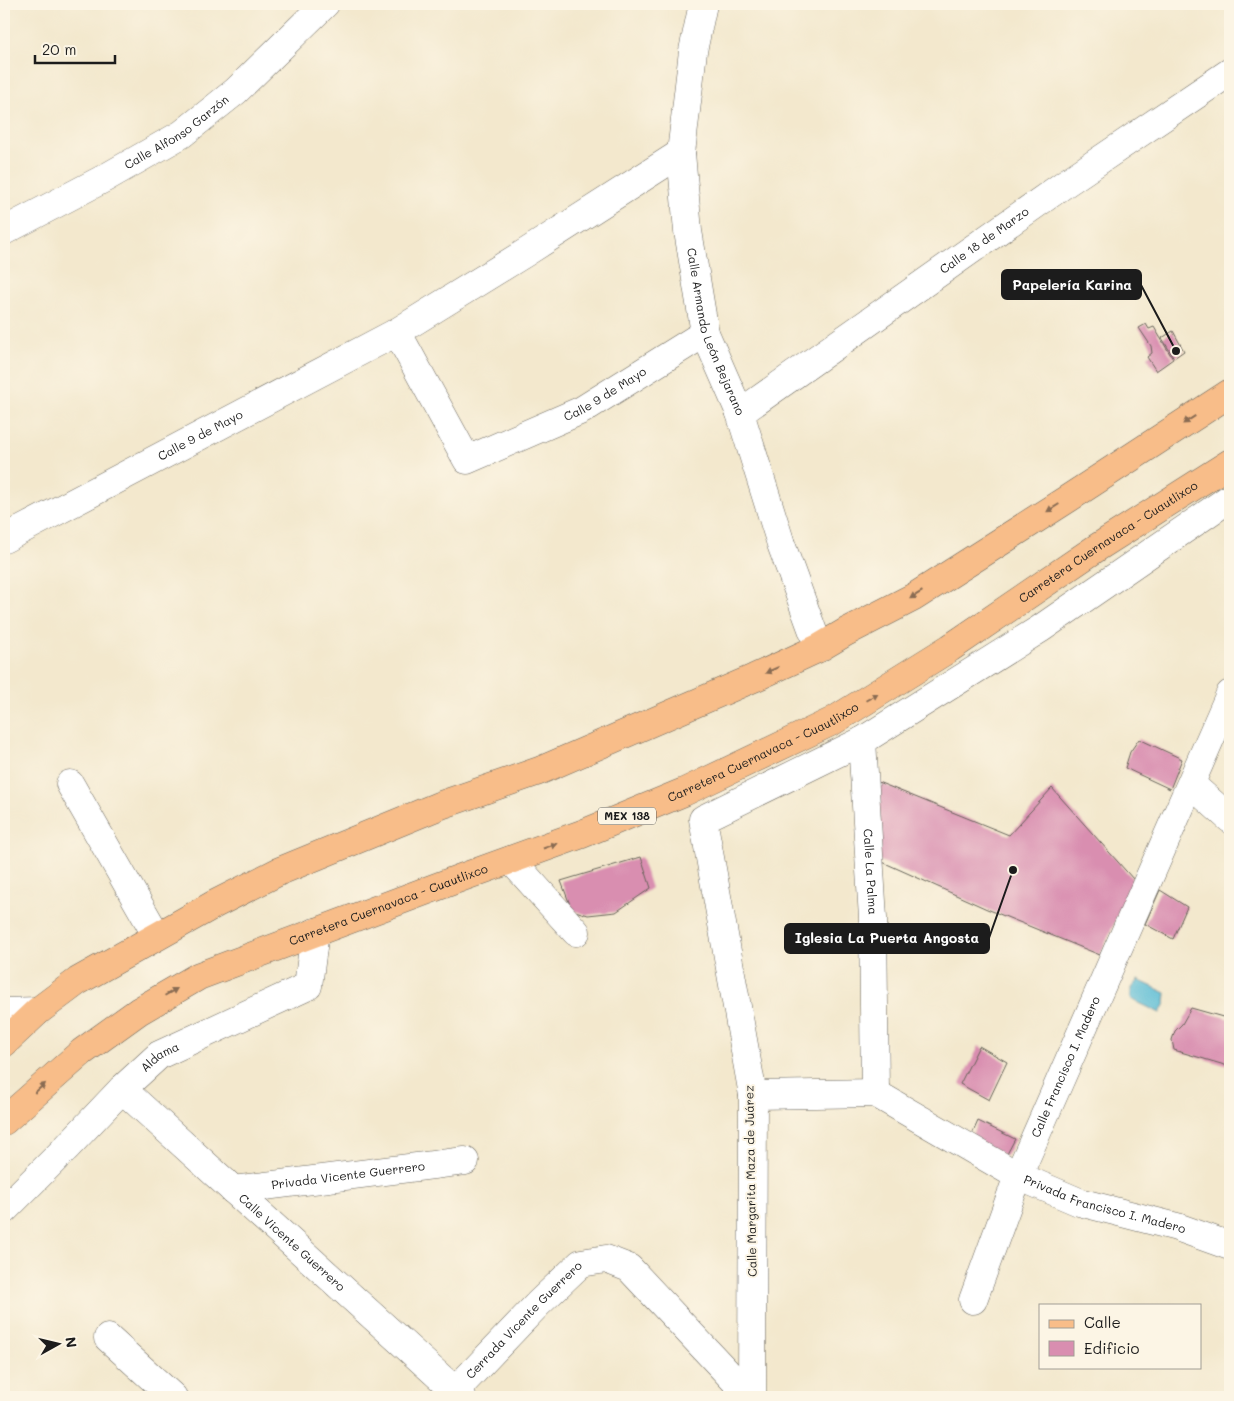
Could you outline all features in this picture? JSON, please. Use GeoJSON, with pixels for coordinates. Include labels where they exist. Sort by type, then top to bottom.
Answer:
{"type":"FeatureCollection","features":[{"type":"Feature","properties":{"kind":"main road"},"geometry":{"type":"LineString","coordinates":[[4,1043],[38,1011],[78,981],[215,904],[280,871],[441,805],[539,771],[819,648],[914,597],[1230,393]]}},
{"type":"Feature","properties":{"kind":"main road","name":"Carretera Cuernavaca - Cuautlixco"},"geometry":{"type":"LineString","coordinates":[[4,1121],[82,1052],[139,1010],[199,976],[582,834],[684,792],[833,720],[950,648],[1098,547],[1230,463]]}},
{"type":"Feature","properties":{"kind":"street","name":"Calle Alfonso Garzón"},"geometry":{"type":"LineString","coordinates":[[4,231],[105,178],[182,134],[236,91],[325,4]]}},
{"type":"Feature","properties":{"kind":"street","name":"Calle Armando León Bejarano"},"geometry":{"type":"LineString","coordinates":[[703,4],[693,51],[682,153],[688,231],[705,333],[740,412],[781,544],[819,648]]}},
{"type":"Feature","properties":{"kind":"street","name":"Calle 18 de Marzo"},"geometry":{"type":"LineString","coordinates":[[740,412],[1066,183],[1230,72]]}},
{"type":"Feature","properties":{"kind":"street","name":"Calle 9 de Mayo"},"geometry":{"type":"LineString","coordinates":[[4,539],[397,332],[682,153]]}},
{"type":"Feature","properties":{"kind":"street","name":"Calle 9 de Mayo"},"geometry":{"type":"LineString","coordinates":[[397,332],[467,460],[582,410],[705,333]]}},
{"type":"Feature","properties":{"kind":"street"},"geometry":{"type":"LineString","coordinates":[[862,741],[1040,629],[1230,498]]}},
{"type":"Feature","properties":{"kind":"street","name":"Calle Francisco I. Madero"},"geometry":{"type":"LineString","coordinates":[[1018,1176],[1230,694]]}},
{"type":"Feature","properties":{"kind":"street","name":"Calle Margarita Maza de Juárez"},"geometry":{"type":"LineString","coordinates":[[751,1397],[752,1095],[703,819],[862,741]]}},
{"type":"Feature","properties":{"kind":"street","name":"Calle La Palma"},"geometry":{"type":"LineString","coordinates":[[862,741],[873,918],[876,1094]]}},
{"type":"Feature","properties":{"kind":"street"},"geometry":{"type":"LineString","coordinates":[[70,784],[157,936]]}},
{"type":"Feature","properties":{"kind":"street"},"geometry":{"type":"LineString","coordinates":[[1192,784],[1230,819]]}},
{"type":"Feature","properties":{"kind":"street"},"geometry":{"type":"LineString","coordinates":[[511,860],[576,932]]}},
{"type":"Feature","properties":{"kind":"street","name":"Aldama"},"geometry":{"type":"LineString","coordinates":[[4,1210],[122,1089],[159,1055],[308,986],[316,932]]}},
{"type":"Feature","properties":{"kind":"street"},"geometry":{"type":"LineString","coordinates":[[4,1012],[38,1011]]}},
{"type":"Feature","properties":{"kind":"street","name":"Calle Vicente Guerrero"},"geometry":{"type":"LineString","coordinates":[[122,1089],[458,1394]]}},
{"type":"Feature","properties":{"kind":"street"},"geometry":{"type":"LineString","coordinates":[[752,1095],[876,1094],[1018,1176]]}},
{"type":"Feature","properties":{"kind":"street","name":"Privada Vicente Guerrero"},"geometry":{"type":"LineString","coordinates":[[233,1190],[465,1161]]}},
{"type":"Feature","properties":{"kind":"street","name":"Privada Francisco I. Madero"},"geometry":{"type":"LineString","coordinates":[[973,1300],[1018,1176],[1079,1202],[1177,1227],[1230,1246]]}},
{"type":"Feature","properties":{"kind":"street","name":"Cerrada Vicente Guerrero"},"geometry":{"type":"LineString","coordinates":[[458,1394],[538,1304],[581,1264],[606,1259],[629,1268],[751,1397]]}},
{"type":"Feature","properties":{"kind":"street"},"geometry":{"type":"LineString","coordinates":[[108,1338],[173,1397]]}},
{"type":"Feature","properties":{"kind":"water"},"geometry":{"type":"Polygon","coordinates":[[[1138,980],[1166,993],[1165,1003],[1160,1013],[1131,999],[1131,988],[1138,980]]]}},
{"type":"Feature","properties":{"kind":"building"},"geometry":{"type":"Polygon","coordinates":[[[1146,324],[1149,329],[1154,327],[1173,359],[1156,371],[1147,357],[1152,353],[1151,346],[1139,328],[1146,324]]]}},
{"type":"Feature","properties":{"kind":"building"},"geometry":{"type":"Polygon","coordinates":[[[1173,331],[1184,351],[1174,358],[1162,338],[1173,331]]]}},
{"type":"Feature","properties":{"kind":"building"},"geometry":{"type":"Polygon","coordinates":[[[1139,739],[1182,759],[1170,789],[1125,768],[1130,752],[1139,739]]]}},
{"type":"Feature","properties":{"kind":"building"},"geometry":{"type":"Polygon","coordinates":[[[878,782],[1009,835],[1052,788],[1134,880],[1100,955],[987,909],[878,860],[873,810],[878,782]]]}},
{"type":"Feature","properties":{"kind":"building"},"geometry":{"type":"Polygon","coordinates":[[[641,857],[651,888],[616,912],[588,915],[572,910],[561,881],[641,857]]]}},
{"type":"Feature","properties":{"kind":"building"},"geometry":{"type":"Polygon","coordinates":[[[1160,890],[1187,907],[1173,939],[1145,924],[1160,890]]]}},
{"type":"Feature","properties":{"kind":"building"},"geometry":{"type":"Polygon","coordinates":[[[1191,1008],[1230,1019],[1230,1057],[1228,1066],[1174,1050],[1172,1040],[1175,1031],[1182,1024],[1191,1008]]]}},
{"type":"Feature","properties":{"kind":"building"},"geometry":{"type":"Polygon","coordinates":[[[979,1046],[1007,1062],[989,1100],[960,1084],[979,1046]]]}},
{"type":"Feature","properties":{"kind":"building"},"geometry":{"type":"Polygon","coordinates":[[[978,1121],[1015,1139],[1006,1156],[970,1139],[978,1121]]]}},
{"type":"Feature","properties":{"kind":"place","name":"Papelería Karina"},"geometry":{"type":"Point","coordinates":[1176,351]}},
{"type":"Feature","properties":{"kind":"place","name":"Iglesia La Puerta Angosta"},"geometry":{"type":"Point","coordinates":[1013,870]}}]}
